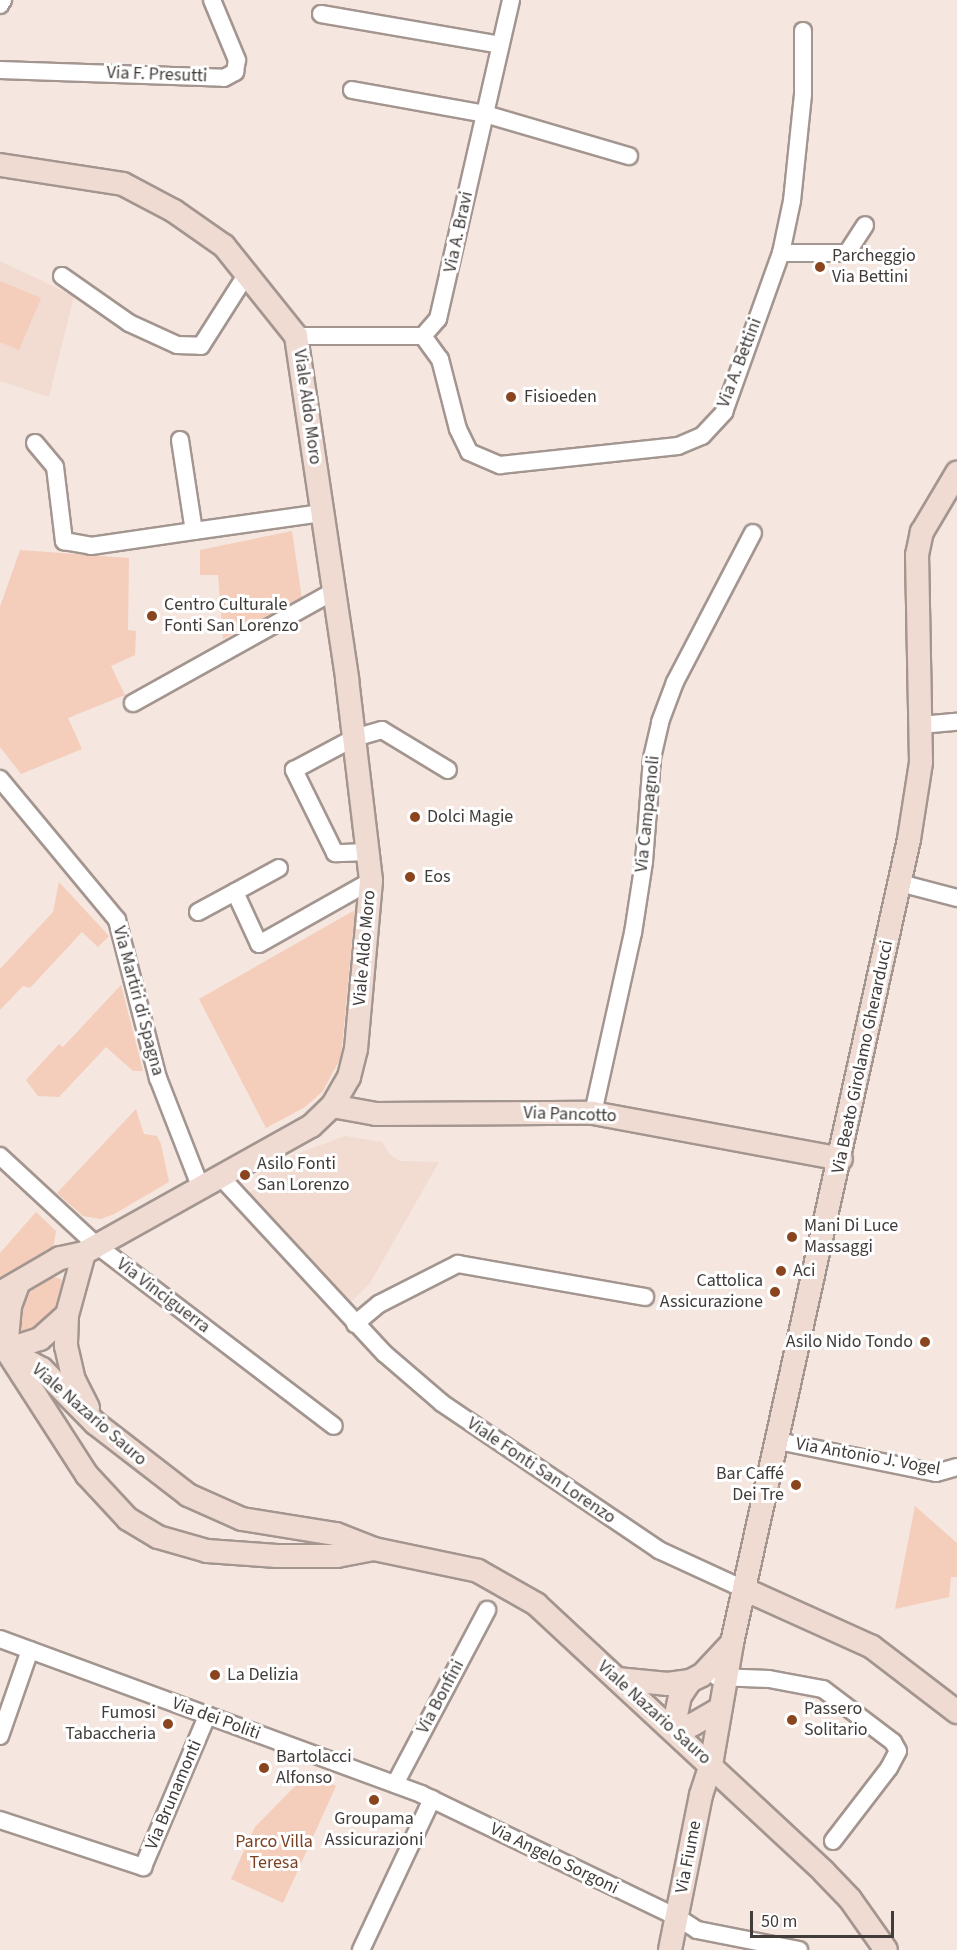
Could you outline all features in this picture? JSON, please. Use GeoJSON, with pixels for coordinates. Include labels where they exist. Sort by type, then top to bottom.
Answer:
{"type":"FeatureCollection","features":[{"type":"Feature","properties":{"kind":"main road","name":"Viale Aldo Moro"},"geometry":{"type":"LineString","coordinates":[[0,165],[67,173],[123,184],[143,193],[224,246],[248,272],[296,336],[334,591],[371,881],[356,1049],[349,1077],[332,1106],[311,1126],[90,1248],[60,1258],[9,1288]]}},
{"type":"Feature","properties":{"kind":"main road","name":"Via Beato Girolamo Gherarducci"},"geometry":{"type":"LineString","coordinates":[[718,1710],[841,1159],[900,883],[918,784],[920,725],[918,555],[922,532],[957,473]]}},
{"type":"Feature","properties":{"kind":"main road","name":"Via Pancotto"},"geometry":{"type":"LineString","coordinates":[[332,1106],[376,1114],[593,1113],[841,1159]]}},
{"type":"Feature","properties":{"kind":"main road"},"geometry":{"type":"LineString","coordinates":[[90,1248],[67,1315],[66,1346],[75,1380],[95,1423]]}},
{"type":"Feature","properties":{"kind":"main road"},"geometry":{"type":"LineString","coordinates":[[9,1288],[10,1306],[3,1349],[40,1339],[67,1315]]}},
{"type":"Feature","properties":{"kind":"main road","name":"Viale Nazario Sauro"},"geometry":{"type":"LineString","coordinates":[[3,1349],[42,1369],[95,1423],[188,1495],[242,1518],[336,1534],[374,1549],[478,1570],[536,1604],[673,1729],[850,1899],[886,1950]]}},
{"type":"Feature","properties":{"kind":"main road","name":"Viale Nazario Sauro"},"geometry":{"type":"LineString","coordinates":[[3,1349],[87,1475],[128,1519],[158,1537],[207,1551],[277,1556],[337,1556],[374,1549]]}},
{"type":"Feature","properties":{"kind":"main road"},"geometry":{"type":"LineString","coordinates":[[746,1590],[872,1647],[957,1712]]}},
{"type":"Feature","properties":{"kind":"main road"},"geometry":{"type":"LineString","coordinates":[[718,1710],[692,1725],[673,1729],[680,1696],[732,1643]]}},
{"type":"Feature","properties":{"kind":"main road"},"geometry":{"type":"LineString","coordinates":[[617,1679],[668,1684],[696,1678]]}},
{"type":"Feature","properties":{"kind":"main road","name":"Via Fiume"},"geometry":{"type":"LineString","coordinates":[[670,1950],[701,1795],[711,1766],[718,1710]]}},
{"type":"Feature","properties":{"kind":"street"},"geometry":{"type":"LineString","coordinates":[[0,4],[3,0]]}},
{"type":"Feature","properties":{"kind":"street","name":"Via F. Presutti"},"geometry":{"type":"LineString","coordinates":[[0,70],[224,78],[235,72],[237,60],[212,0]]}},
{"type":"Feature","properties":{"kind":"street","name":"Via A. Bravi"},"geometry":{"type":"LineString","coordinates":[[423,336],[438,319],[511,0]]}},
{"type":"Feature","properties":{"kind":"street"},"geometry":{"type":"LineString","coordinates":[[321,14],[500,45]]}},
{"type":"Feature","properties":{"kind":"street","name":"Via A. Bettini"},"geometry":{"type":"LineString","coordinates":[[423,336],[440,359],[458,429],[470,452],[500,465],[678,446],[702,436],[724,412],[781,253],[792,201],[803,94],[802,31]]}},
{"type":"Feature","properties":{"kind":"street"},"geometry":{"type":"LineString","coordinates":[[352,90],[485,114],[629,156]]}},
{"type":"Feature","properties":{"kind":"street"},"geometry":{"type":"LineString","coordinates":[[781,253],[847,253],[865,225]]}},
{"type":"Feature","properties":{"kind":"street"},"geometry":{"type":"LineString","coordinates":[[62,276],[129,323],[177,345],[201,346],[248,272]]}},
{"type":"Feature","properties":{"kind":"street"},"geometry":{"type":"LineString","coordinates":[[296,336],[423,336]]}},
{"type":"Feature","properties":{"kind":"street"},"geometry":{"type":"LineString","coordinates":[[180,440],[194,531]]}},
{"type":"Feature","properties":{"kind":"street"},"geometry":{"type":"LineString","coordinates":[[35,443],[55,467],[64,541],[91,546],[322,513]]}},
{"type":"Feature","properties":{"kind":"street","name":"Via Campagnoli"},"geometry":{"type":"LineString","coordinates":[[593,1113],[633,933],[644,862],[652,758],[660,722],[675,682],[753,532]]}},
{"type":"Feature","properties":{"kind":"street"},"geometry":{"type":"LineString","coordinates":[[134,703],[334,591]]}},
{"type":"Feature","properties":{"kind":"street"},"geometry":{"type":"LineString","coordinates":[[920,725],[957,722]]}},
{"type":"Feature","properties":{"kind":"street"},"geometry":{"type":"LineString","coordinates":[[368,852],[335,854],[294,770],[354,738],[382,730],[448,770]]}},
{"type":"Feature","properties":{"kind":"street","name":"Via Martiri di Spagna"},"geometry":{"type":"LineString","coordinates":[[0,779],[117,920],[158,1078],[210,1181]]}},
{"type":"Feature","properties":{"kind":"street"},"geometry":{"type":"LineString","coordinates":[[198,912],[279,868]]}},
{"type":"Feature","properties":{"kind":"street"},"geometry":{"type":"LineString","coordinates":[[234,892],[260,944],[371,881]]}},
{"type":"Feature","properties":{"kind":"street"},"geometry":{"type":"LineString","coordinates":[[900,883],[957,898]]}},
{"type":"Feature","properties":{"kind":"street","name":"Via Vinciguerra"},"geometry":{"type":"LineString","coordinates":[[0,1156],[90,1248],[334,1426]]}},
{"type":"Feature","properties":{"kind":"street","name":"Viale Fonti San Lorenzo"},"geometry":{"type":"LineString","coordinates":[[210,1181],[355,1324],[442,1403],[589,1505],[659,1550],[746,1590]]}},
{"type":"Feature","properties":{"kind":"street"},"geometry":{"type":"LineString","coordinates":[[355,1324],[379,1304],[458,1264],[645,1297]]}},
{"type":"Feature","properties":{"kind":"street","name":"Via Antonio J. Vogel"},"geometry":{"type":"LineString","coordinates":[[778,1441],[936,1473],[957,1467]]}},
{"type":"Feature","properties":{"kind":"street","name":"Via Bonfini"},"geometry":{"type":"LineString","coordinates":[[395,1784],[487,1610]]}},
{"type":"Feature","properties":{"kind":"street","name":"Via dei Politi"},"geometry":{"type":"LineString","coordinates":[[0,1639],[432,1799]]}},
{"type":"Feature","properties":{"kind":"street"},"geometry":{"type":"LineString","coordinates":[[0,1736],[30,1650]]}},
{"type":"Feature","properties":{"kind":"street"},"geometry":{"type":"LineString","coordinates":[[696,1678],[769,1679],[823,1689],[893,1742],[898,1751],[889,1768],[833,1841]]}},
{"type":"Feature","properties":{"kind":"street","name":"Via Brunamonti"},"geometry":{"type":"LineString","coordinates":[[0,1820],[143,1867],[207,1716]]}},
{"type":"Feature","properties":{"kind":"street"},"geometry":{"type":"LineString","coordinates":[[361,1950],[432,1799]]}},
{"type":"Feature","properties":{"kind":"street","name":"Via Angelo Sorgoni"},"geometry":{"type":"LineString","coordinates":[[432,1799],[677,1917]]}},
{"type":"Feature","properties":{"kind":"street"},"geometry":{"type":"LineString","coordinates":[[677,1917],[697,1930],[799,1950]]}},
{"type":"Feature","properties":{"kind":"shaded area"},"geometry":{"type":"Polygon","coordinates":[[[0,261],[74,296],[49,397],[0,381],[0,261]]]}},
{"type":"Feature","properties":{"kind":"shaded area"},"geometry":{"type":"Polygon","coordinates":[[[345,1136],[382,1142],[390,1155],[400,1161],[439,1162],[370,1283],[350,1303],[247,1195],[261,1183],[255,1177],[272,1163],[345,1136]]]}},
{"type":"Feature","properties":{"kind":"green space"},"geometry":{"type":"Polygon","coordinates":[[[0,281],[41,298],[19,350],[0,342],[0,281]]]}},
{"type":"Feature","properties":{"kind":"green space"},"geometry":{"type":"Polygon","coordinates":[[[292,531],[302,599],[223,639],[218,575],[200,575],[200,550],[292,531]]]}},
{"type":"Feature","properties":{"kind":"green space"},"geometry":{"type":"Polygon","coordinates":[[[20,550],[129,558],[128,630],[136,631],[135,655],[111,666],[125,695],[68,718],[82,749],[21,774],[0,747],[0,607],[20,550]]]}},
{"type":"Feature","properties":{"kind":"green space"},"geometry":{"type":"Polygon","coordinates":[[[59,882],[109,936],[98,947],[82,932],[30,988],[23,986],[0,1010],[0,969],[53,912],[59,882]]]}},
{"type":"Feature","properties":{"kind":"green space"},"geometry":{"type":"Polygon","coordinates":[[[355,910],[341,1057],[323,1091],[305,1107],[266,1128],[199,999],[355,910]]]}},
{"type":"Feature","properties":{"kind":"green space"},"geometry":{"type":"Polygon","coordinates":[[[121,985],[143,1071],[133,1071],[106,1047],[59,1097],[38,1096],[26,1080],[59,1044],[63,1047],[121,985]]]}},
{"type":"Feature","properties":{"kind":"green space"},"geometry":{"type":"Polygon","coordinates":[[[136,1109],[144,1134],[157,1136],[161,1144],[169,1182],[114,1214],[101,1219],[83,1216],[57,1193],[136,1109]]]}},
{"type":"Feature","properties":{"kind":"green space"},"geometry":{"type":"Polygon","coordinates":[[[36,1212],[56,1231],[53,1249],[0,1279],[0,1253],[36,1212]]]}},
{"type":"Feature","properties":{"kind":"green space"},"geometry":{"type":"Polygon","coordinates":[[[48,1276],[61,1279],[64,1286],[61,1306],[46,1325],[18,1333],[20,1301],[32,1283],[48,1276]]]}},
{"type":"Feature","properties":{"kind":"green space"},"geometry":{"type":"Polygon","coordinates":[[[915,1506],[957,1543],[957,1577],[951,1577],[949,1597],[895,1609],[915,1506]]]}},
{"type":"Feature","properties":{"kind":"green space","name":"Parco Villa Teresa"},"geometry":{"type":"Polygon","coordinates":[[[308,1773],[336,1786],[283,1903],[231,1879],[255,1827],[308,1773]]]}},
{"type":"Feature","properties":{"kind":"place","name":"Parcheggio Via Bettini"},"geometry":{"type":"Point","coordinates":[820,267]}},
{"type":"Feature","properties":{"kind":"place","name":"Fisioeden"},"geometry":{"type":"Point","coordinates":[511,397]}},
{"type":"Feature","properties":{"kind":"place","name":"Centro Culturale Fonti San Lorenzo"},"geometry":{"type":"Point","coordinates":[152,616]}},
{"type":"Feature","properties":{"kind":"place","name":"Dolci Magie"},"geometry":{"type":"Point","coordinates":[415,817]}},
{"type":"Feature","properties":{"kind":"place","name":"Eos"},"geometry":{"type":"Point","coordinates":[410,877]}},
{"type":"Feature","properties":{"kind":"place","name":"Asilo Fonti San Lorenzo"},"geometry":{"type":"Point","coordinates":[245,1175]}},
{"type":"Feature","properties":{"kind":"place","name":"Mani Di Luce Massaggi"},"geometry":{"type":"Point","coordinates":[792,1237]}},
{"type":"Feature","properties":{"kind":"place","name":"Aci"},"geometry":{"type":"Point","coordinates":[781,1271]}},
{"type":"Feature","properties":{"kind":"place","name":"Cattolica Assicurazione"},"geometry":{"type":"Point","coordinates":[775,1292]}},
{"type":"Feature","properties":{"kind":"place","name":"Asilo Nido Tondo"},"geometry":{"type":"Point","coordinates":[925,1342]}},
{"type":"Feature","properties":{"kind":"place","name":"Bar Caffé Dei Tre"},"geometry":{"type":"Point","coordinates":[796,1485]}},
{"type":"Feature","properties":{"kind":"place","name":"La Delizia"},"geometry":{"type":"Point","coordinates":[215,1675]}},
{"type":"Feature","properties":{"kind":"place","name":"Passero Solitario"},"geometry":{"type":"Point","coordinates":[792,1720]}},
{"type":"Feature","properties":{"kind":"place","name":"Fumosi Tabaccheria"},"geometry":{"type":"Point","coordinates":[168,1724]}},
{"type":"Feature","properties":{"kind":"place","name":"Bartolacci Alfonso"},"geometry":{"type":"Point","coordinates":[264,1768]}},
{"type":"Feature","properties":{"kind":"place","name":"Groupama Assicurazioni"},"geometry":{"type":"Point","coordinates":[374,1800]}}]}
